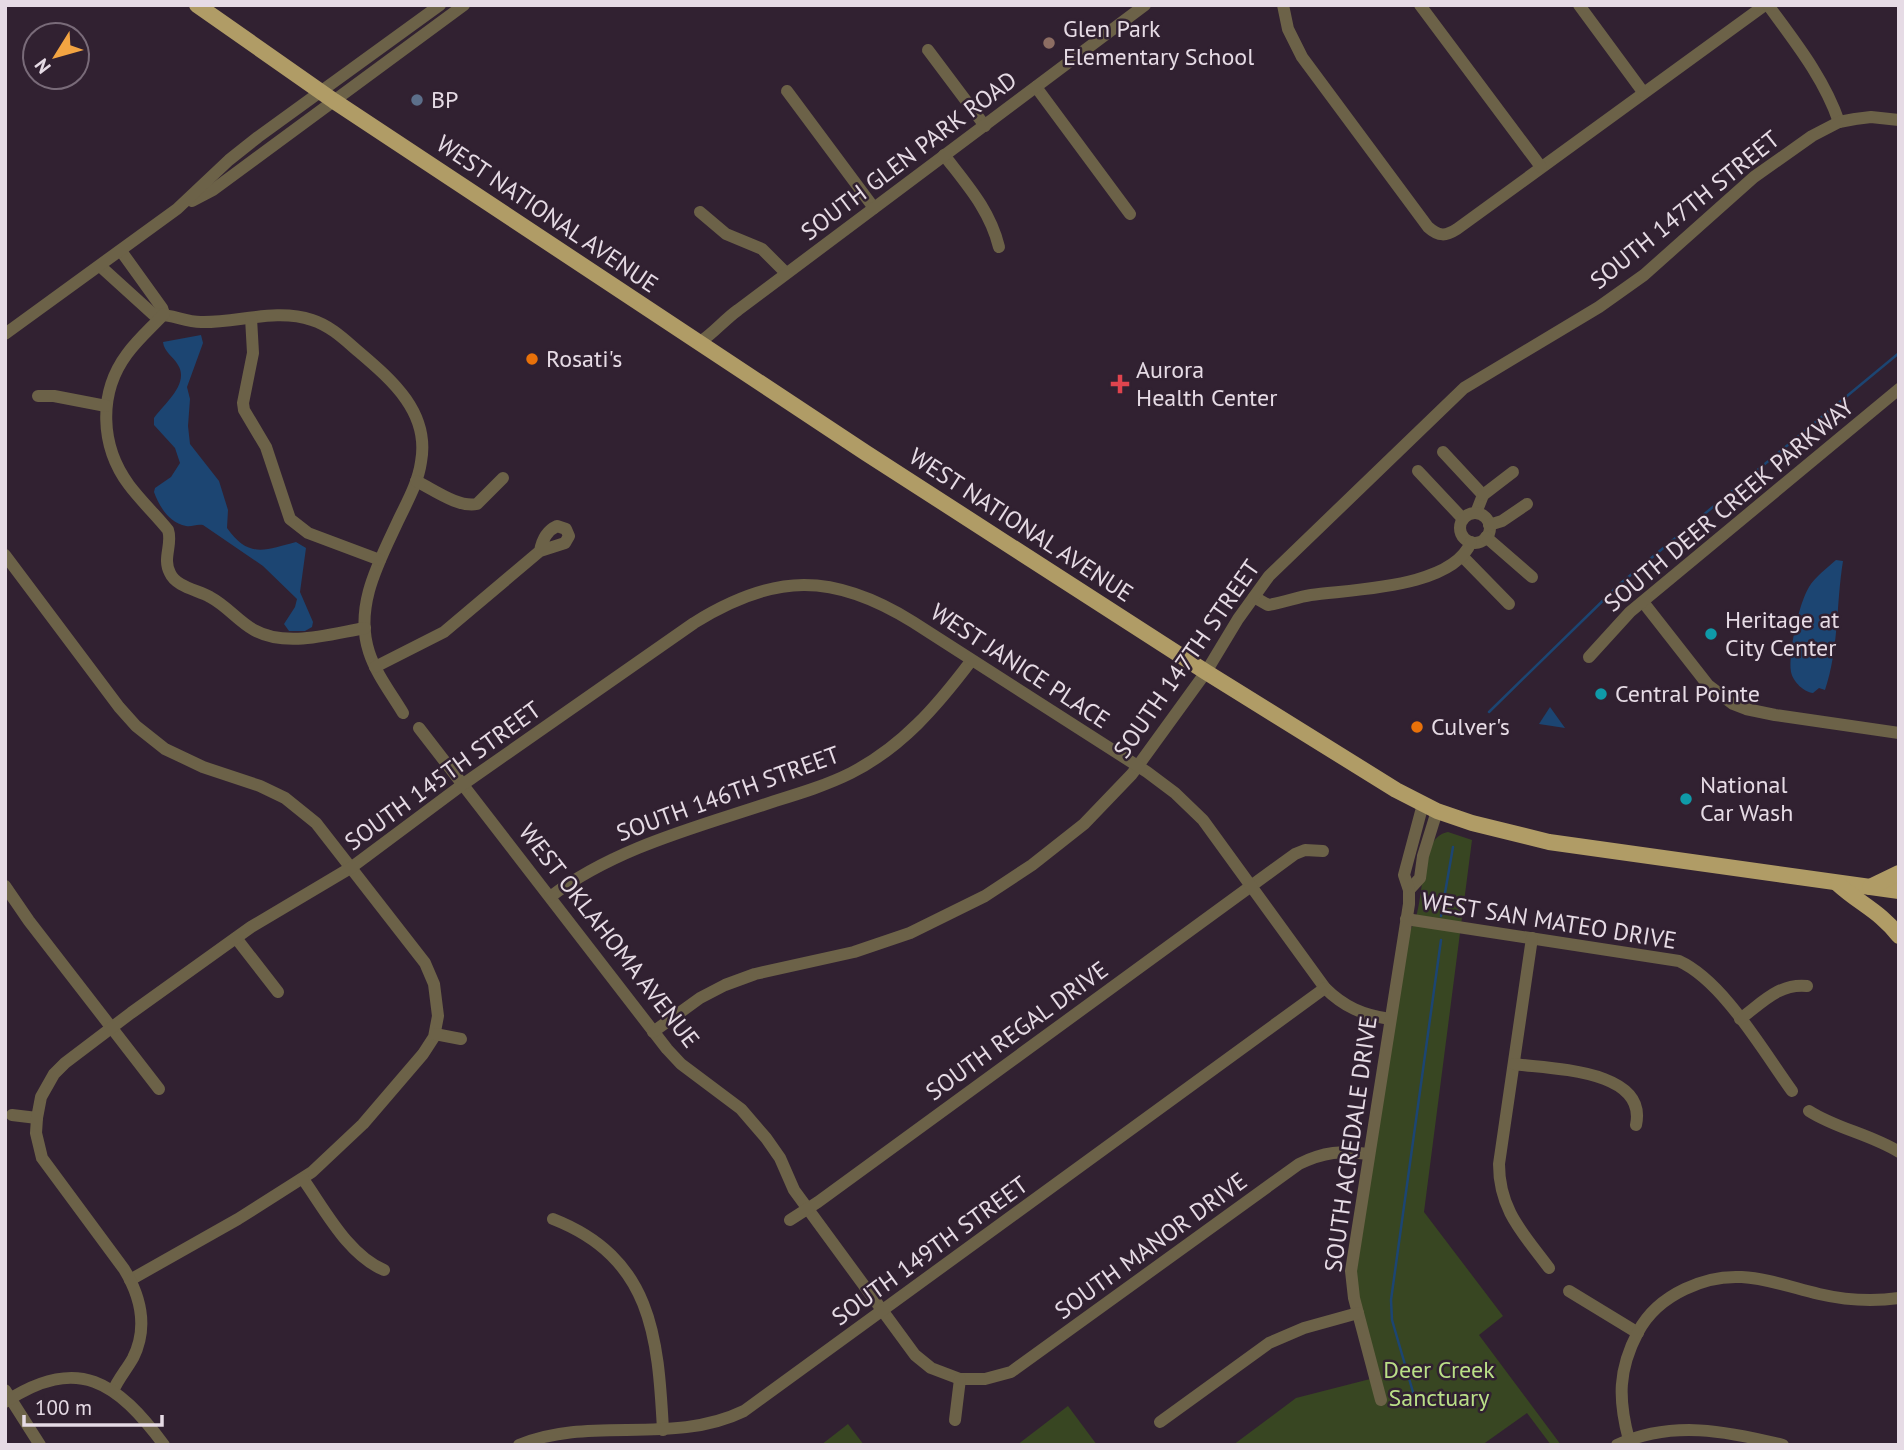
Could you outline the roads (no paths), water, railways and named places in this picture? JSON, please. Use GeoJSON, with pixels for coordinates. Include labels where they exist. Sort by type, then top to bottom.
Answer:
{"type":"FeatureCollection","features":[{"type":"Feature","properties":{"kind":"main road","name":"WEST NATIONAL AVENUE"},"geometry":{"type":"LineString","coordinates":[[197,5],[328,97],[1206,672],[1387,785],[1430,808],[1499,831],[1549,842],[1899,891]]}},
{"type":"Feature","properties":{"kind":"main road"},"geometry":{"type":"LineString","coordinates":[[1867,888],[1899,873]]}},
{"type":"Feature","properties":{"kind":"main road"},"geometry":{"type":"LineString","coordinates":[[1838,884],[1883,917],[1899,936]]}},
{"type":"Feature","properties":{"kind":"street"},"geometry":{"type":"LineString","coordinates":[[5,334],[177,209],[213,190],[440,5]]}},
{"type":"Feature","properties":{"kind":"street"},"geometry":{"type":"LineString","coordinates":[[328,97],[464,5]]}},
{"type":"Feature","properties":{"kind":"street","name":"SOUTH GLEN PARK ROAD"},"geometry":{"type":"LineString","coordinates":[[700,342],[712,334],[722,322],[1145,5]]}},
{"type":"Feature","properties":{"kind":"street"},"geometry":{"type":"LineString","coordinates":[[1283,5],[1288,29],[1302,57],[1418,214],[1434,233],[1442,235],[1457,229],[1766,5],[1820,79],[1839,122],[1871,117],[1899,120]]}},
{"type":"Feature","properties":{"kind":"street"},"geometry":{"type":"LineString","coordinates":[[1420,5],[1541,166]]}},
{"type":"Feature","properties":{"kind":"street"},"geometry":{"type":"LineString","coordinates":[[1579,5],[1643,92]]}},
{"type":"Feature","properties":{"kind":"street"},"geometry":{"type":"LineString","coordinates":[[928,50],[985,125]]}},
{"type":"Feature","properties":{"kind":"street"},"geometry":{"type":"LineString","coordinates":[[1035,87],[1130,214]]}},
{"type":"Feature","properties":{"kind":"street"},"geometry":{"type":"LineString","coordinates":[[787,91],[874,208]]}},
{"type":"Feature","properties":{"kind":"street","name":"SOUTH 147TH STREET"},"geometry":{"type":"LineString","coordinates":[[653,1032],[700,998],[724,985],[854,952],[893,939],[985,896],[1032,865],[1084,824],[1138,766],[1206,672],[1269,576],[1464,388],[1599,307],[1644,275],[1754,177],[1812,136],[1839,122]]}},
{"type":"Feature","properties":{"kind":"street"},"geometry":{"type":"LineString","coordinates":[[944,155],[994,226],[999,247]]}},
{"type":"Feature","properties":{"kind":"street"},"geometry":{"type":"LineString","coordinates":[[700,212],[726,234],[762,249],[786,274]]}},
{"type":"Feature","properties":{"kind":"street"},"geometry":{"type":"LineString","coordinates":[[121,251],[164,314]]}},
{"type":"Feature","properties":{"kind":"street"},"geometry":{"type":"LineString","coordinates":[[100,266],[154,315],[164,314],[200,322],[281,315],[317,322],[335,332],[404,394],[416,417],[422,452],[416,481],[367,595],[365,628],[369,653],[375,667],[403,712]]}},
{"type":"Feature","properties":{"kind":"street"},"geometry":{"type":"LineString","coordinates":[[164,314],[126,355],[112,383],[106,407],[107,433],[118,467],[129,485],[170,535],[166,554],[167,567],[173,578],[225,606],[251,628],[271,636],[296,639],[365,628]]}},
{"type":"Feature","properties":{"kind":"street"},"geometry":{"type":"LineString","coordinates":[[251,318],[253,353],[244,410],[269,456],[286,512],[296,525],[308,533],[380,560]]}},
{"type":"Feature","properties":{"kind":"street","name":"SOUTH DEER CREEK PARKWAY"},"geometry":{"type":"LineString","coordinates":[[1589,657],[1630,612],[1899,388]]}},
{"type":"Feature","properties":{"kind":"street"},"geometry":{"type":"LineString","coordinates":[[38,396],[54,396],[106,407]]}},
{"type":"Feature","properties":{"kind":"street"},"geometry":{"type":"LineString","coordinates":[[1443,452],[1483,495]]}},
{"type":"Feature","properties":{"kind":"street"},"geometry":{"type":"LineString","coordinates":[[1418,471],[1463,519]]}},
{"type":"Feature","properties":{"kind":"street"},"geometry":{"type":"LineString","coordinates":[[1463,519],[1476,513],[1483,495],[1513,472]]}},
{"type":"Feature","properties":{"kind":"street"},"geometry":{"type":"LineString","coordinates":[[416,481],[472,506],[503,478]]}},
{"type":"Feature","properties":{"kind":"street"},"geometry":{"type":"LineString","coordinates":[[1463,519],[1461,533],[1471,542],[1481,541],[1488,531],[1527,505]]}},
{"type":"Feature","properties":{"kind":"street"},"geometry":{"type":"LineString","coordinates":[[1476,513],[1485,517],[1488,531],[1532,577]]}},
{"type":"Feature","properties":{"kind":"street"},"geometry":{"type":"LineString","coordinates":[[1254,597],[1268,604],[1310,595],[1392,586],[1428,576],[1463,557],[1471,542]]}},
{"type":"Feature","properties":{"kind":"street"},"geometry":{"type":"LineString","coordinates":[[375,667],[444,632],[540,551]]}},
{"type":"Feature","properties":{"kind":"street"},"geometry":{"type":"LineString","coordinates":[[5,555],[136,726],[156,743],[182,758],[260,786],[285,798],[316,823],[429,972],[437,998],[435,1034],[423,1054],[363,1124],[303,1179],[130,1280]]}},
{"type":"Feature","properties":{"kind":"street"},"geometry":{"type":"LineString","coordinates":[[1463,557],[1509,604]]}},
{"type":"Feature","properties":{"kind":"street","name":"SOUTH 145TH STREET"},"geometry":{"type":"LineString","coordinates":[[37,1118],[41,1097],[54,1074],[65,1063],[236,938],[352,867],[462,785],[711,613],[748,595],[769,589],[810,585]]}},
{"type":"Feature","properties":{"kind":"street","name":"WEST JANICE PLACE"},"geometry":{"type":"LineString","coordinates":[[810,585],[844,589],[876,601],[1138,766],[1191,807],[1325,988],[1336,999],[1358,1012],[1390,1019]]}},
{"type":"Feature","properties":{"kind":"street"},"geometry":{"type":"LineString","coordinates":[[1643,602],[1708,685],[1733,704],[1775,715],[1899,733]]}},
{"type":"Feature","properties":{"kind":"street","name":"SOUTH 146TH STREET"},"geometry":{"type":"LineString","coordinates":[[550,897],[591,870],[624,853],[816,788],[852,773],[883,754],[922,722],[971,661]]}},
{"type":"Feature","properties":{"kind":"street","name":"WEST OKLAHOMA AVENUE"},"geometry":{"type":"LineString","coordinates":[[419,728],[653,1032],[681,1063],[730,1099],[751,1119],[780,1158],[794,1189],[807,1209],[922,1362],[941,1373],[960,1379]]}},
{"type":"Feature","properties":{"kind":"street","name":"SOUTH ACREDALE DRIVE"},"geometry":{"type":"LineString","coordinates":[[1381,1401],[1358,1313],[1351,1271],[1406,919],[1409,890],[1404,875],[1430,808]]}},
{"type":"Feature","properties":{"kind":"street","name":"SOUTH REGAL DRIVE"},"geometry":{"type":"LineString","coordinates":[[790,1220],[1301,851],[1323,851]]}},
{"type":"Feature","properties":{"kind":"street"},"geometry":{"type":"LineString","coordinates":[[5,886],[159,1089]]}},
{"type":"Feature","properties":{"kind":"street","name":"WEST SAN MATEO DRIVE"},"geometry":{"type":"LineString","coordinates":[[1406,919],[1679,961],[1692,967],[1712,983],[1792,1091]]}},
{"type":"Feature","properties":{"kind":"street"},"geometry":{"type":"LineString","coordinates":[[236,938],[278,992]]}},
{"type":"Feature","properties":{"kind":"street"},"geometry":{"type":"LineString","coordinates":[[1532,938],[1499,1164],[1500,1184],[1512,1219],[1549,1268]]}},
{"type":"Feature","properties":{"kind":"street"},"geometry":{"type":"LineString","coordinates":[[1740,1019],[1784,987],[1807,986]]}},
{"type":"Feature","properties":{"kind":"street","name":"SOUTH 149TH STREET"},"geometry":{"type":"LineString","coordinates":[[519,1445],[558,1434],[663,1430],[711,1424],[744,1411],[1325,988]]}},
{"type":"Feature","properties":{"kind":"street"},"geometry":{"type":"LineString","coordinates":[[435,1034],[461,1039]]}},
{"type":"Feature","properties":{"kind":"street"},"geometry":{"type":"LineString","coordinates":[[1514,1064],[1588,1074],[1619,1086],[1634,1098],[1637,1107],[1636,1125]]}},
{"type":"Feature","properties":{"kind":"street"},"geometry":{"type":"LineString","coordinates":[[1808,1111],[1836,1127],[1898,1149]]}},
{"type":"Feature","properties":{"kind":"street"},"geometry":{"type":"LineString","coordinates":[[12,1115],[37,1118],[39,1147],[49,1170],[130,1280],[137,1294],[141,1312],[140,1339],[134,1356],[113,1391]]}},
{"type":"Feature","properties":{"kind":"street","name":"SOUTH MANOR DRIVE"},"geometry":{"type":"LineString","coordinates":[[960,1379],[985,1380],[1002,1376],[1021,1366],[1299,1164],[1326,1153],[1339,1151],[1368,1154]]}},
{"type":"Feature","properties":{"kind":"street"},"geometry":{"type":"LineString","coordinates":[[303,1179],[355,1249],[372,1265],[384,1270]]}},
{"type":"Feature","properties":{"kind":"street"},"geometry":{"type":"LineString","coordinates":[[553,1219],[575,1227],[607,1250],[639,1294],[656,1341],[663,1430]]}},
{"type":"Feature","properties":{"kind":"street"},"geometry":{"type":"LineString","coordinates":[[1629,1440],[1623,1419],[1620,1388],[1628,1354],[1638,1333],[1656,1310],[1678,1293],[1705,1281],[1737,1276],[1759,1278],[1853,1300],[1899,1298]]}},
{"type":"Feature","properties":{"kind":"street"},"geometry":{"type":"LineString","coordinates":[[1569,1292],[1638,1333]]}},
{"type":"Feature","properties":{"kind":"street"},"geometry":{"type":"LineString","coordinates":[[1160,1422],[1269,1343],[1304,1328],[1358,1313]]}},
{"type":"Feature","properties":{"kind":"street"},"geometry":{"type":"LineString","coordinates":[[40,1445],[7,1397],[37,1384],[63,1378],[93,1381],[113,1391],[136,1410],[164,1445]]}},
{"type":"Feature","properties":{"kind":"street"},"geometry":{"type":"LineString","coordinates":[[955,1420],[960,1379]]}},
{"type":"Feature","properties":{"kind":"street"},"geometry":{"type":"LineString","coordinates":[[1617,1445],[1665,1432],[1698,1429],[1734,1433],[1783,1445]]}},
{"type":"Feature","properties":{"kind":"water"},"geometry":{"type":"Polygon","coordinates":[[[201,335],[203,343],[187,387],[190,399],[190,444],[219,481],[228,510],[227,528],[235,538],[258,550],[296,542],[306,548],[300,592],[313,622],[312,627],[305,631],[289,631],[284,624],[297,599],[263,566],[203,525],[186,526],[170,518],[154,492],[155,488],[171,477],[180,463],[175,448],[154,425],[154,418],[174,394],[181,379],[178,365],[165,349],[163,342],[201,335]]]}},
{"type":"Feature","properties":{"kind":"water"},"geometry":{"type":"Polygon","coordinates":[[[1836,560],[1843,561],[1833,659],[1825,690],[1819,688],[1813,693],[1799,686],[1792,676],[1793,641],[1798,616],[1809,587],[1836,560]]]}},
{"type":"Feature","properties":{"kind":"water"},"geometry":{"type":"Polygon","coordinates":[[[1550,707],[1565,728],[1539,724],[1550,707]]]}},
{"type":"Feature","properties":{"kind":"waterway"},"geometry":{"type":"LineString","coordinates":[[1489,712],[1621,583],[1899,353]]}},
{"type":"Feature","properties":{"kind":"waterway"},"geometry":{"type":"LineString","coordinates":[[1441,916],[1453,847]]}},
{"type":"Feature","properties":{"kind":"waterway"},"geometry":{"type":"LineString","coordinates":[[1415,1399],[1392,1320],[1391,1300],[1441,940]]}},
{"type":"Feature","properties":{"kind":"place","name":"Glen Park Elementary School"},"geometry":{"type":"Point","coordinates":[1049,43]}},
{"type":"Feature","properties":{"kind":"place","name":"BP"},"geometry":{"type":"Point","coordinates":[417,100]}},
{"type":"Feature","properties":{"kind":"place","name":"Rosati's"},"geometry":{"type":"Point","coordinates":[532,359]}},
{"type":"Feature","properties":{"kind":"place","name":"Aurora Health Center"},"geometry":{"type":"Point","coordinates":[1120,384]}},
{"type":"Feature","properties":{"kind":"place","name":"Heritage at City Center"},"geometry":{"type":"Point","coordinates":[1711,634]}},
{"type":"Feature","properties":{"kind":"place","name":"Central Pointe"},"geometry":{"type":"Point","coordinates":[1601,694]}},
{"type":"Feature","properties":{"kind":"place","name":"Culver's"},"geometry":{"type":"Point","coordinates":[1417,727]}},
{"type":"Feature","properties":{"kind":"place","name":"National Car Wash"},"geometry":{"type":"Point","coordinates":[1686,799]}},
{"type":"Feature","properties":{"kind":"park label","name":"Deer Creek Sanctuary"},"geometry":{"type":"Point","coordinates":[1439,1384]}}]}
